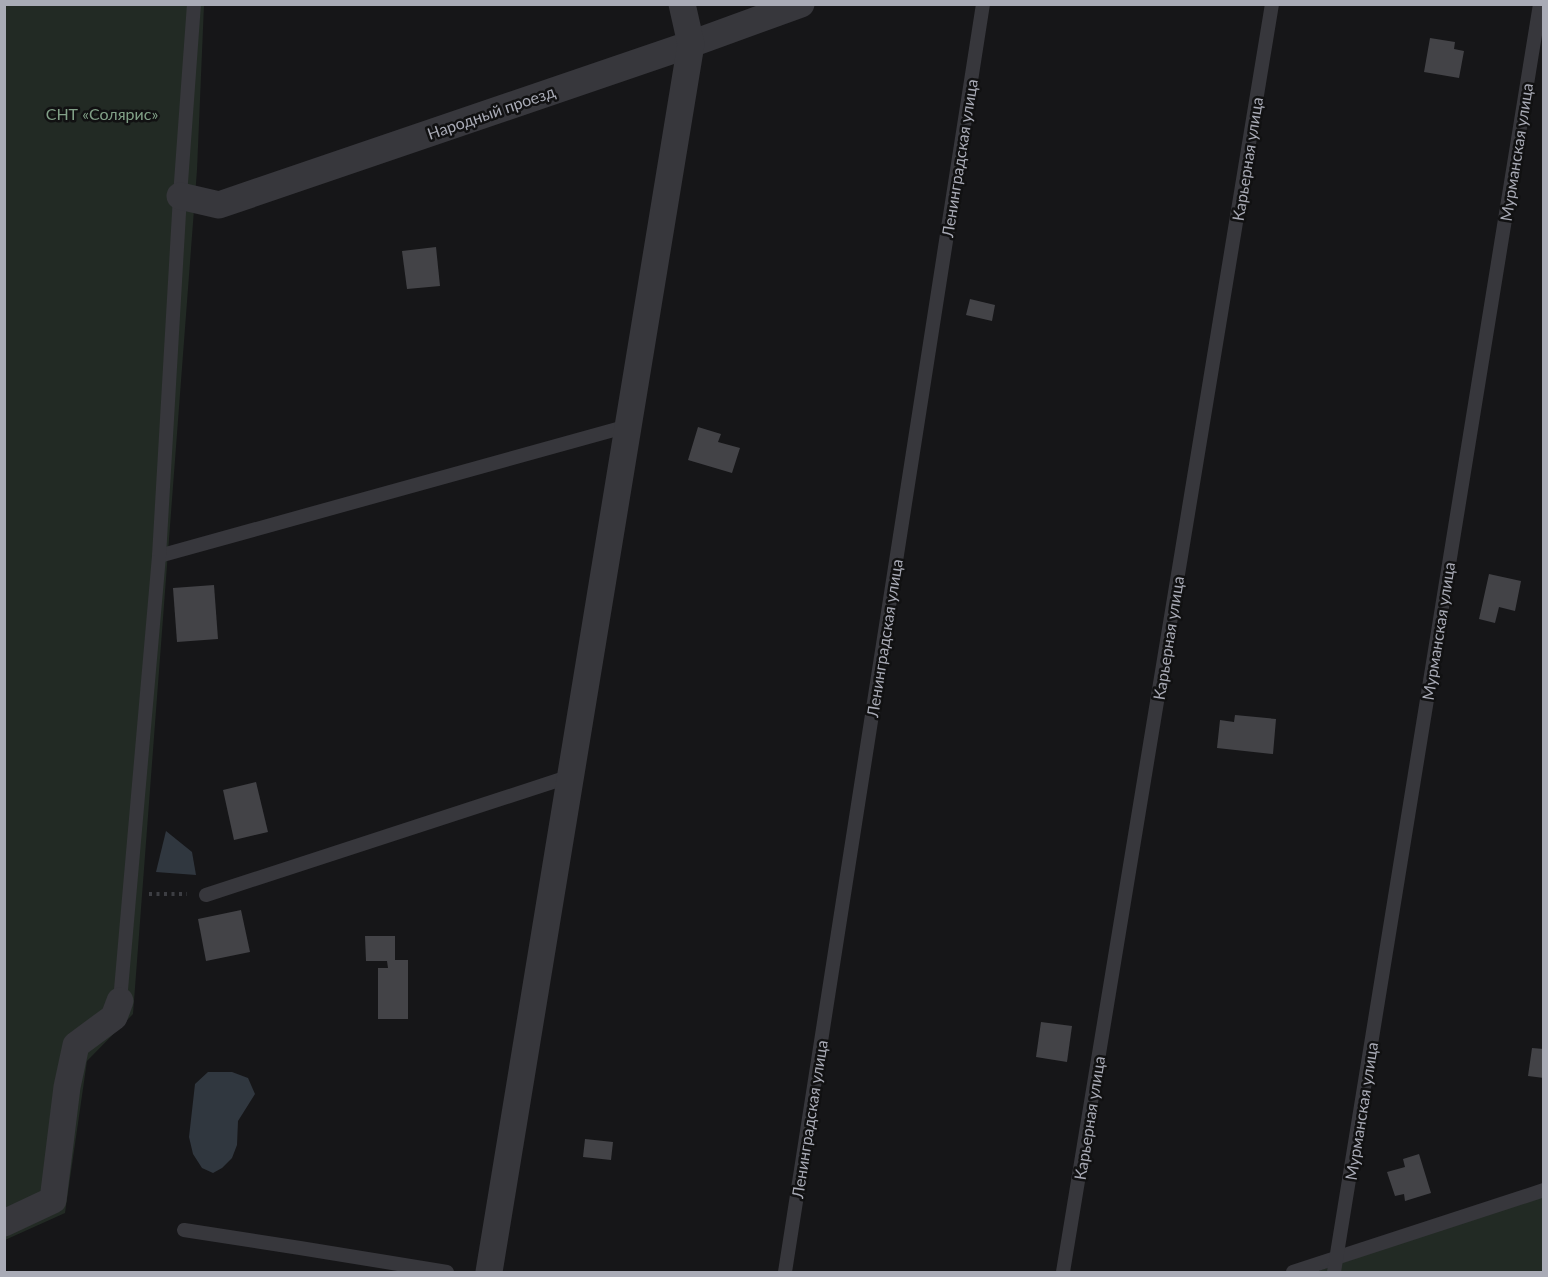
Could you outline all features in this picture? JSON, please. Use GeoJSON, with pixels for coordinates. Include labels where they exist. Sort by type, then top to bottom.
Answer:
{"type":"FeatureCollection","features":[{"type":"Feature","properties":{"kind":"street"},"geometry":{"type":"LineString","coordinates":[[489,1272],[691,44],[682,4]]}},
{"type":"Feature","properties":{"kind":"street","name":"Народный проезд"},"geometry":{"type":"LineString","coordinates":[[180,196],[219,205],[691,44],[801,4]]}},
{"type":"Feature","properties":{"kind":"street"},"geometry":{"type":"LineString","coordinates":[[4,1223],[53,1200],[67,1087],[76,1045],[114,1017],[120,1000]]}},
{"type":"Feature","properties":{"kind":"lane"},"geometry":{"type":"LineString","coordinates":[[120,1000],[159,555],[180,196],[195,4]]}},
{"type":"Feature","properties":{"kind":"lane","name":"Ленинградская улица"},"geometry":{"type":"LineString","coordinates":[[785,1272],[983,4]]}},
{"type":"Feature","properties":{"kind":"lane","name":"Карьерная улица"},"geometry":{"type":"LineString","coordinates":[[1063,1272],[1272,4]]}},
{"type":"Feature","properties":{"kind":"lane","name":"Мурманская улица"},"geometry":{"type":"LineString","coordinates":[[1334,1272],[1540,4]]}},
{"type":"Feature","properties":{"kind":"lane"},"geometry":{"type":"LineString","coordinates":[[159,555],[628,426]]}},
{"type":"Feature","properties":{"kind":"lane"},"geometry":{"type":"LineString","coordinates":[[206,895],[571,776]]}},
{"type":"Feature","properties":{"kind":"lane"},"geometry":{"type":"LineString","coordinates":[[1293,1272],[1544,1190]]}},
{"type":"Feature","properties":{"kind":"lane"},"geometry":{"type":"LineString","coordinates":[[184,1230],[447,1272]]}},
{"type":"Feature","properties":{"kind":"path"},"geometry":{"type":"LineString","coordinates":[[130,892],[206,895]]}},
{"type":"Feature","properties":{"kind":"green space","name":"СНТ «Солярис»"},"geometry":{"type":"Polygon","coordinates":[[[5,5],[204,5],[197,170],[133,1014],[87,1061],[65,1213],[5,1240],[5,5]]]}},
{"type":"Feature","properties":{"kind":"green space"},"geometry":{"type":"Polygon","coordinates":[[[1543,1194],[1543,1272],[1315,1272],[1543,1194]]]}},
{"type":"Feature","properties":{"kind":"shaded area"},"geometry":{"type":"Polygon","coordinates":[[[166,831],[192,852],[196,875],[156,872],[166,831]]]}},
{"type":"Feature","properties":{"kind":"shaded area"},"geometry":{"type":"Polygon","coordinates":[[[208,1072],[232,1072],[248,1078],[255,1094],[238,1121],[237,1145],[232,1158],[213,1173],[202,1168],[193,1154],[189,1137],[195,1084],[208,1072]]]}},
{"type":"Feature","properties":{"kind":"building"},"geometry":{"type":"Polygon","coordinates":[[[1430,38],[1455,42],[1454,49],[1464,51],[1459,78],[1424,72],[1430,38]]]}},
{"type":"Feature","properties":{"kind":"building"},"geometry":{"type":"Polygon","coordinates":[[[436,247],[440,286],[407,289],[402,251],[436,247]]]}},
{"type":"Feature","properties":{"kind":"building"},"geometry":{"type":"Polygon","coordinates":[[[970,299],[995,305],[992,321],[966,315],[970,299]]]}},
{"type":"Feature","properties":{"kind":"building"},"geometry":{"type":"Polygon","coordinates":[[[698,427],[721,434],[718,442],[740,448],[732,473],[688,460],[698,427]]]}},
{"type":"Feature","properties":{"kind":"building"},"geometry":{"type":"Polygon","coordinates":[[[1489,574],[1521,581],[1515,611],[1499,607],[1495,623],[1479,619],[1489,574]]]}},
{"type":"Feature","properties":{"kind":"building"},"geometry":{"type":"Polygon","coordinates":[[[214,585],[218,639],[177,642],[173,588],[214,585]]]}},
{"type":"Feature","properties":{"kind":"building"},"geometry":{"type":"Polygon","coordinates":[[[1235,715],[1276,719],[1273,754],[1217,748],[1220,720],[1234,722],[1235,715]]]}},
{"type":"Feature","properties":{"kind":"building"},"geometry":{"type":"Polygon","coordinates":[[[256,782],[268,832],[234,840],[223,790],[256,782]]]}},
{"type":"Feature","properties":{"kind":"building"},"geometry":{"type":"Polygon","coordinates":[[[241,910],[250,952],[206,961],[198,919],[241,910]]]}},
{"type":"Feature","properties":{"kind":"building"},"geometry":{"type":"Polygon","coordinates":[[[365,936],[395,936],[395,960],[408,960],[408,1019],[378,1019],[378,968],[388,968],[387,961],[366,961],[365,936]]]}},
{"type":"Feature","properties":{"kind":"building"},"geometry":{"type":"Polygon","coordinates":[[[1041,1022],[1072,1026],[1067,1062],[1036,1057],[1041,1022]]]}},
{"type":"Feature","properties":{"kind":"building"},"geometry":{"type":"Polygon","coordinates":[[[1532,1048],[1544,1049],[1544,1078],[1528,1076],[1532,1048]]]}},
{"type":"Feature","properties":{"kind":"building"},"geometry":{"type":"Polygon","coordinates":[[[585,1139],[613,1142],[611,1160],[583,1157],[585,1139]]]}},
{"type":"Feature","properties":{"kind":"building"},"geometry":{"type":"Polygon","coordinates":[[[1419,1154],[1431,1193],[1405,1201],[1404,1194],[1395,1196],[1387,1172],[1405,1167],[1403,1159],[1419,1154]]]}}]}
